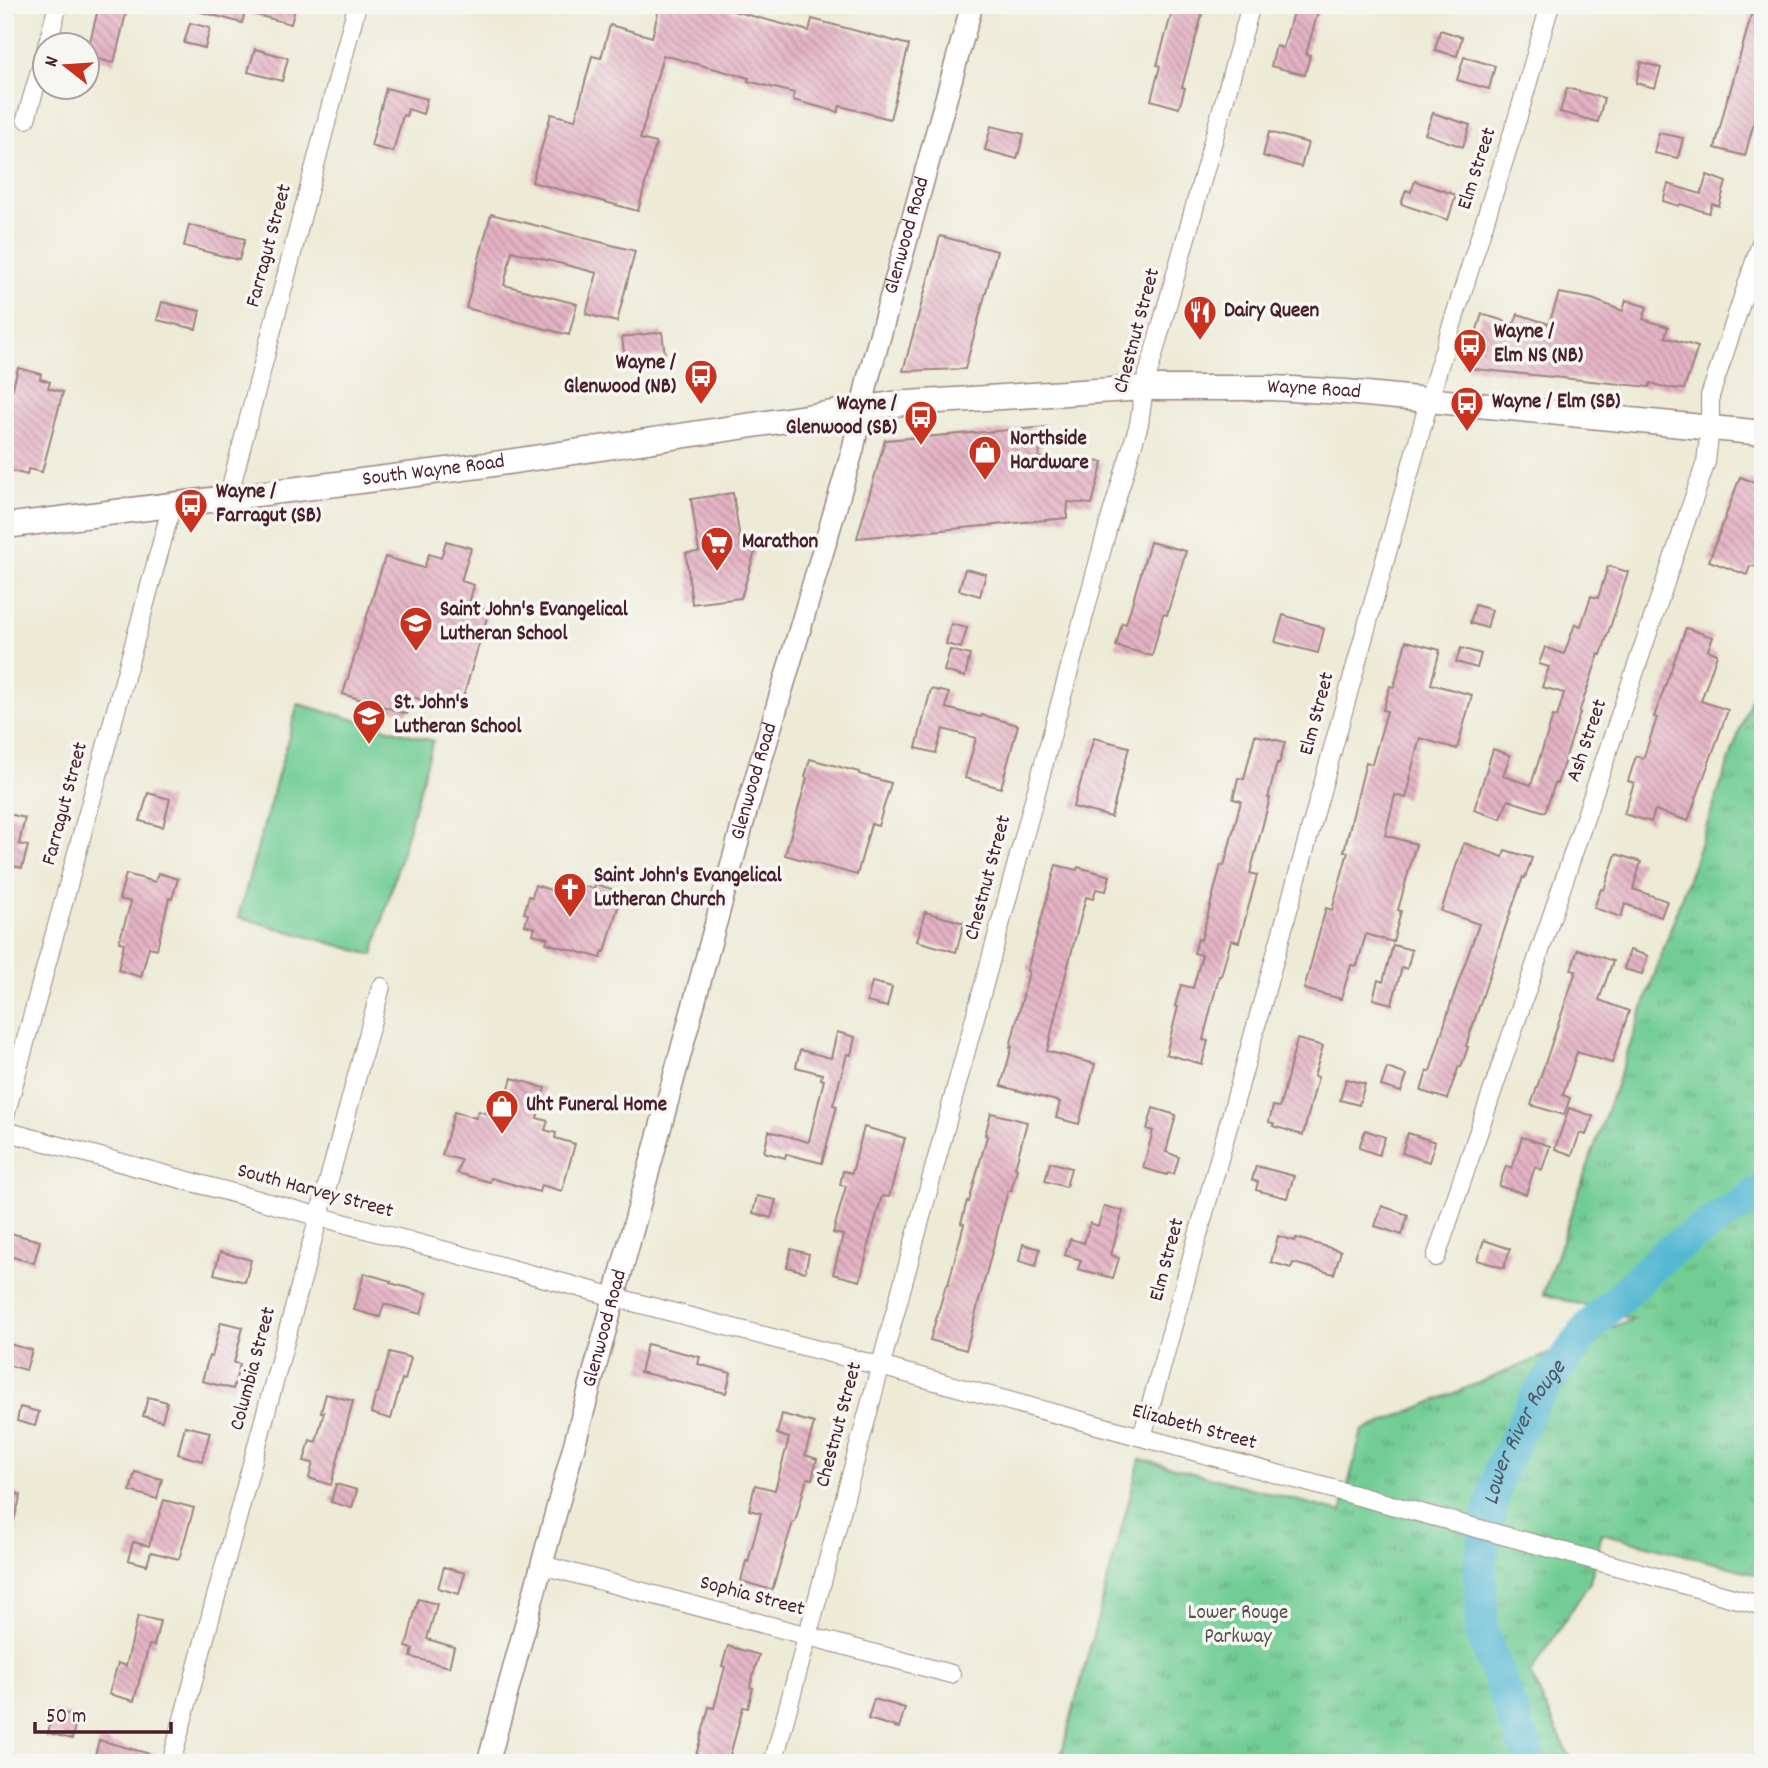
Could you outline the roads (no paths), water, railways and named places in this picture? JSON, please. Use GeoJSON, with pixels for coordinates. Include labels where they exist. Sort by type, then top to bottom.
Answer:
{"type":"FeatureCollection","features":[{"type":"Feature","properties":{"kind":"main road","name":"Wayne Road"},"geometry":{"type":"LineString","coordinates":[[862,408],[1144,388],[1273,388],[1430,400],[1763,433]]}},
{"type":"Feature","properties":{"kind":"main road","name":"South Wayne Road"},"geometry":{"type":"LineString","coordinates":[[5,526],[487,465],[862,408]]}},
{"type":"Feature","properties":{"kind":"street"},"geometry":{"type":"LineString","coordinates":[[50,32],[58,5]]}},
{"type":"Feature","properties":{"kind":"street","name":"Farragut Street"},"geometry":{"type":"LineString","coordinates":[[228,498],[357,5]]}},
{"type":"Feature","properties":{"kind":"street","name":"Glenwood Road"},"geometry":{"type":"LineString","coordinates":[[488,1763],[747,808],[853,449],[868,379],[972,5]]}},
{"type":"Feature","properties":{"kind":"street","name":"Chestnut Street"},"geometry":{"type":"LineString","coordinates":[[773,1763],[1109,523],[1139,424],[1144,388],[1251,5]]}},
{"type":"Feature","properties":{"kind":"street","name":"Elm Street"},"geometry":{"type":"LineString","coordinates":[[1142,1437],[1430,400],[1550,5]]}},
{"type":"Feature","properties":{"kind":"street"},"geometry":{"type":"LineString","coordinates":[[26,119],[32,98]]}},
{"type":"Feature","properties":{"kind":"street","name":"Ash Street"},"geometry":{"type":"LineString","coordinates":[[1436,1257],[1706,462],[1710,396],[1763,237]]}},
{"type":"Feature","properties":{"kind":"street","name":"Farragut Street"},"geometry":{"type":"LineString","coordinates":[[5,1115],[172,505]]}},
{"type":"Feature","properties":{"kind":"street","name":"Columbia Street"},"geometry":{"type":"LineString","coordinates":[[171,1763],[381,987]]}},
{"type":"Feature","properties":{"kind":"street","name":"South Harvey Street"},"geometry":{"type":"LineString","coordinates":[[5,1131],[613,1297]]}},
{"type":"Feature","properties":{"kind":"street","name":"Elizabeth Street"},"geometry":{"type":"LineString","coordinates":[[613,1297],[880,1366],[1763,1606]]}},
{"type":"Feature","properties":{"kind":"street","name":"Sophia Street"},"geometry":{"type":"LineString","coordinates":[[542,1565],[951,1674]]}},
{"type":"Feature","properties":{"kind":"waterway","name":"Lower River Rouge"},"geometry":{"type":"LineString","coordinates":[[1531,1763],[1482,1632],[1480,1562],[1500,1470],[1535,1399],[1590,1326],[1665,1254],[1763,1190]]}},
{"type":"Feature","properties":{"kind":"place","name":"Dairy Queen"},"geometry":{"type":"Point","coordinates":[1200,342]}},
{"type":"Feature","properties":{"kind":"place","name":"Wayne / Elm NS (NB)"},"geometry":{"type":"Point","coordinates":[1470,375]}},
{"type":"Feature","properties":{"kind":"place","name":"Wayne / Glenwood (NB)"},"geometry":{"type":"Point","coordinates":[701,406]}},
{"type":"Feature","properties":{"kind":"place","name":"Wayne / Elm (SB)"},"geometry":{"type":"Point","coordinates":[1467,433]}},
{"type":"Feature","properties":{"kind":"place","name":"Wayne / Glenwood (SB)"},"geometry":{"type":"Point","coordinates":[921,447]}},
{"type":"Feature","properties":{"kind":"place","name":"Northside Hardware"},"geometry":{"type":"Point","coordinates":[985,482]}},
{"type":"Feature","properties":{"kind":"place","name":"Wayne / Farragut (SB)"},"geometry":{"type":"Point","coordinates":[191,535]}},
{"type":"Feature","properties":{"kind":"place","name":"Marathon"},"geometry":{"type":"Point","coordinates":[717,573]}},
{"type":"Feature","properties":{"kind":"place","name":"Saint John's Evangelical Lutheran School"},"geometry":{"type":"Point","coordinates":[416,653]}},
{"type":"Feature","properties":{"kind":"place","name":"St. John's Lutheran School"},"geometry":{"type":"Point","coordinates":[369,746]}},
{"type":"Feature","properties":{"kind":"place","name":"Saint John's Evangelical Lutheran Church"},"geometry":{"type":"Point","coordinates":[570,919]}},
{"type":"Feature","properties":{"kind":"place","name":"Uht Funeral Home"},"geometry":{"type":"Point","coordinates":[502,1136]}},
{"type":"Feature","properties":{"kind":"park label","name":"Lower Rouge Parkway"},"geometry":{"type":"Point","coordinates":[1238,1626]}}]}
